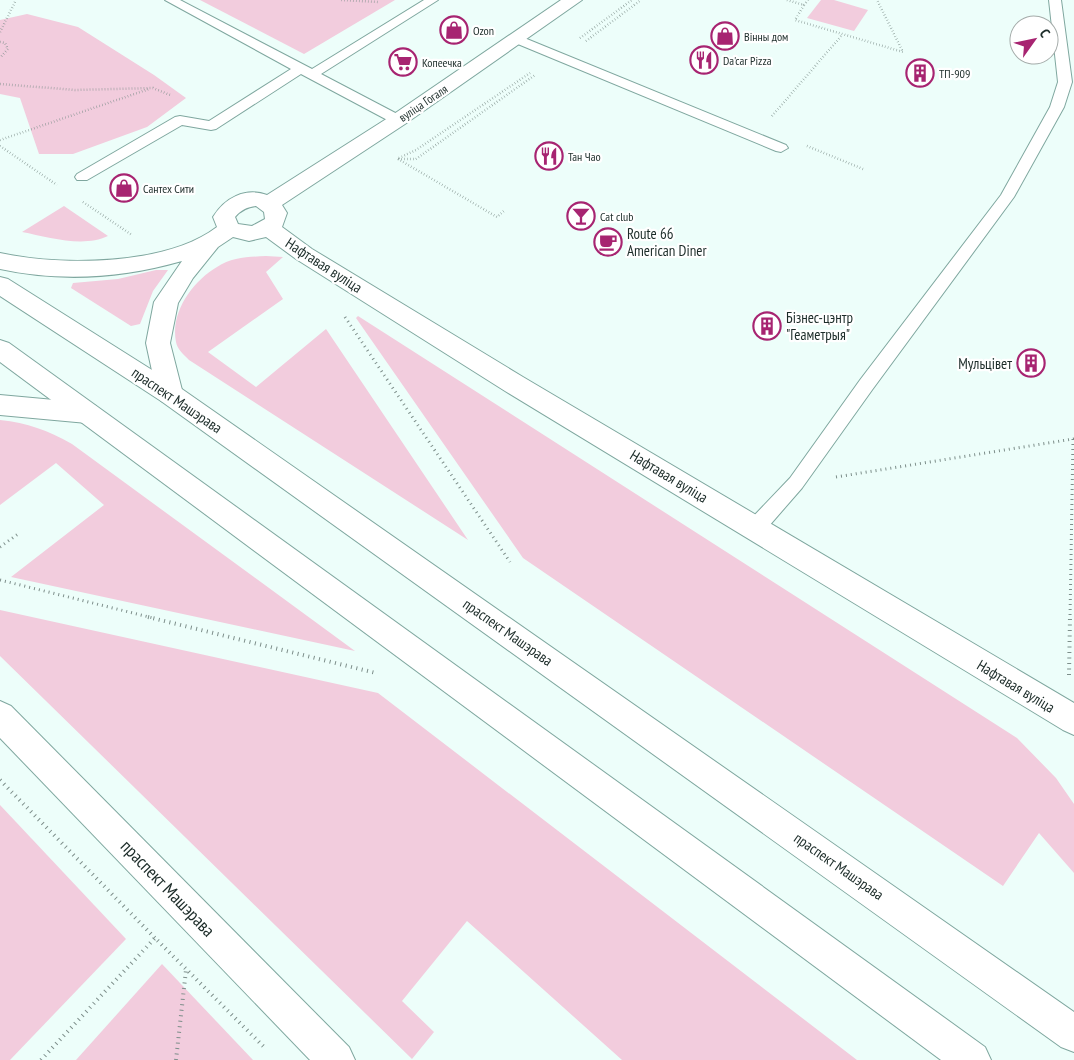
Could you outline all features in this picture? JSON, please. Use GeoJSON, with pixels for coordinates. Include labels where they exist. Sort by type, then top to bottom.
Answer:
{"type":"FeatureCollection","features":[{"type":"Feature","properties":{"kind":"street","name":"вуліца Гогаля"},"geometry":{"type":"LineString","coordinates":[[269,215],[398,120],[574,0]]}},
{"type":"Feature","properties":{"kind":"street"},"geometry":{"type":"LineString","coordinates":[[258,199],[269,215],[254,232],[242,233],[229,229],[224,217],[228,210],[236,203],[258,199]]}},
{"type":"Feature","properties":{"kind":"street","name":"Нафтавая вуліца"},"geometry":{"type":"LineString","coordinates":[[269,215],[304,254],[505,378],[1067,716]]}},
{"type":"Feature","properties":{"kind":"street"},"geometry":{"type":"LineString","coordinates":[[0,261],[68,269],[123,266],[170,256],[210,242],[229,229]]}},
{"type":"Feature","properties":{"kind":"street"},"geometry":{"type":"LineString","coordinates":[[170,394],[158,343],[166,302],[185,272],[210,242]]}},
{"type":"Feature","properties":{"kind":"street","name":"праспект Машэрава"},"geometry":{"type":"LineString","coordinates":[[0,284],[170,394],[1074,1034]]}},
{"type":"Feature","properties":{"kind":"street"},"geometry":{"type":"LineString","coordinates":[[0,349],[972,1060]]}},
{"type":"Feature","properties":{"kind":"street"},"geometry":{"type":"LineString","coordinates":[[0,405],[86,413]]}},
{"type":"Feature","properties":{"kind":"street","name":"праспект Машэрава"},"geometry":{"type":"LineString","coordinates":[[0,716],[336,1060]]}},
{"type":"Feature","properties":{"kind":"lane"},"geometry":{"type":"LineString","coordinates":[[171,0],[398,120]]}},
{"type":"Feature","properties":{"kind":"lane"},"geometry":{"type":"LineString","coordinates":[[82,177],[180,120],[211,126],[432,0]]}},
{"type":"Feature","properties":{"kind":"lane"},"geometry":{"type":"LineString","coordinates":[[755,528],[796,483],[866,385],[1007,197],[1057,107],[1065,82],[1055,0]]}},
{"type":"Feature","properties":{"kind":"lane"},"geometry":{"type":"LineString","coordinates":[[517,39],[758,132],[781,148]]}},
{"type":"Feature","properties":{"kind":"path"},"geometry":{"type":"LineString","coordinates":[[0,32],[16,0]]}},
{"type":"Feature","properties":{"kind":"path"},"geometry":{"type":"LineString","coordinates":[[398,159],[416,159],[531,78],[632,0]]}},
{"type":"Feature","properties":{"kind":"path"},"geometry":{"type":"LineString","coordinates":[[398,159],[416,150],[560,56],[641,0]]}},
{"type":"Feature","properties":{"kind":"path"},"geometry":{"type":"LineString","coordinates":[[787,0],[804,5]]}},
{"type":"Feature","properties":{"kind":"path"},"geometry":{"type":"LineString","coordinates":[[808,0],[795,20],[903,52],[876,0]]}},
{"type":"Feature","properties":{"kind":"path"},"geometry":{"type":"LineString","coordinates":[[842,35],[758,132],[863,169]]}},
{"type":"Feature","properties":{"kind":"path"},"geometry":{"type":"LineString","coordinates":[[0,42],[5,43],[8,49],[0,58]]}},
{"type":"Feature","properties":{"kind":"path"},"geometry":{"type":"LineString","coordinates":[[0,140],[154,88]]}},
{"type":"Feature","properties":{"kind":"path"},"geometry":{"type":"LineString","coordinates":[[398,159],[497,217],[505,210]]}},
{"type":"Feature","properties":{"kind":"path"},"geometry":{"type":"LineString","coordinates":[[340,310],[510,562]]}},
{"type":"Feature","properties":{"kind":"path"},"geometry":{"type":"LineString","coordinates":[[796,483],[1073,439],[1067,716]]}},
{"type":"Feature","properties":{"kind":"path"},"geometry":{"type":"LineString","coordinates":[[0,548],[18,534]]}},
{"type":"Feature","properties":{"kind":"path"},"geometry":{"type":"LineString","coordinates":[[0,580],[376,672]]}},
{"type":"Feature","properties":{"kind":"path"},"geometry":{"type":"LineString","coordinates":[[0,780],[270,1053]]}},
{"type":"Feature","properties":{"kind":"path"},"geometry":{"type":"LineString","coordinates":[[41,1060],[155,938]]}},
{"type":"Feature","properties":{"kind":"path"},"geometry":{"type":"LineString","coordinates":[[176,1060],[186,969]]}},
{"type":"Feature","properties":{"kind":"shaded area"},"geometry":{"type":"Polygon","coordinates":[[[200,0],[395,0],[304,54],[200,0]]]}},
{"type":"Feature","properties":{"kind":"shaded area"},"geometry":{"type":"Polygon","coordinates":[[[821,0],[834,0],[868,10],[854,31],[807,18],[821,0]]]}},
{"type":"Feature","properties":{"kind":"shaded area"},"geometry":{"type":"Polygon","coordinates":[[[27,14],[78,27],[154,75],[186,98],[147,127],[73,154],[39,154],[20,98],[0,94],[0,20],[27,14]]]}},
{"type":"Feature","properties":{"kind":"shaded area"},"geometry":{"type":"Polygon","coordinates":[[[64,206],[108,236],[88,241],[77,241],[54,239],[22,232],[64,206]]]}},
{"type":"Feature","properties":{"kind":"shaded area"},"geometry":{"type":"Polygon","coordinates":[[[266,256],[283,257],[266,272],[283,299],[208,352],[256,387],[326,329],[468,540],[189,360],[179,349],[175,331],[180,309],[185,298],[200,280],[217,267],[229,261],[266,256]]]}},
{"type":"Feature","properties":{"kind":"shaded area"},"geometry":{"type":"Polygon","coordinates":[[[156,270],[168,270],[153,291],[140,324],[131,326],[71,288],[73,283],[118,279],[156,270]]]}},
{"type":"Feature","properties":{"kind":"shaded area"},"geometry":{"type":"Polygon","coordinates":[[[358,316],[1017,738],[1056,778],[1074,804],[1074,873],[1039,833],[1003,886],[523,558],[356,318],[358,316]]]}},
{"type":"Feature","properties":{"kind":"shaded area"},"geometry":{"type":"Polygon","coordinates":[[[0,420],[37,428],[72,444],[355,651],[11,577],[104,505],[56,463],[0,505],[0,420]]]}},
{"type":"Feature","properties":{"kind":"shaded area"},"geometry":{"type":"Polygon","coordinates":[[[0,610],[378,693],[857,1060],[622,1060],[467,921],[402,1001],[434,1032],[412,1059],[0,656],[0,610]]]}},
{"type":"Feature","properties":{"kind":"shaded area"},"geometry":{"type":"Polygon","coordinates":[[[0,805],[126,939],[10,1060],[0,1060],[0,805]]]}},
{"type":"Feature","properties":{"kind":"shaded area"},"geometry":{"type":"Polygon","coordinates":[[[162,964],[253,1060],[76,1060],[162,964]]]}},
{"type":"Feature","properties":{"kind":"place","name":"Ozon"},"geometry":{"type":"Point","coordinates":[454,30]}},
{"type":"Feature","properties":{"kind":"place","name":"Вінны дом"},"geometry":{"type":"Point","coordinates":[725,36]}},
{"type":"Feature","properties":{"kind":"place","name":"Da'car Pizza"},"geometry":{"type":"Point","coordinates":[704,60]}},
{"type":"Feature","properties":{"kind":"place","name":"Копеечка"},"geometry":{"type":"Point","coordinates":[403,62]}},
{"type":"Feature","properties":{"kind":"place","name":"ТП-909"},"geometry":{"type":"Point","coordinates":[920,73]}},
{"type":"Feature","properties":{"kind":"place","name":"Тан Чао"},"geometry":{"type":"Point","coordinates":[549,156]}},
{"type":"Feature","properties":{"kind":"place","name":"Сантех Сити"},"geometry":{"type":"Point","coordinates":[124,188]}},
{"type":"Feature","properties":{"kind":"place","name":"Cat club"},"geometry":{"type":"Point","coordinates":[581,216]}},
{"type":"Feature","properties":{"kind":"place","name":"Route 66 American Diner"},"geometry":{"type":"Point","coordinates":[608,242]}},
{"type":"Feature","properties":{"kind":"place","name":"Бізнес-цэнтр \"Геаметрыя\""},"geometry":{"type":"Point","coordinates":[767,326]}},
{"type":"Feature","properties":{"kind":"place","name":"Мульцівет"},"geometry":{"type":"Point","coordinates":[1031,363]}}]}
